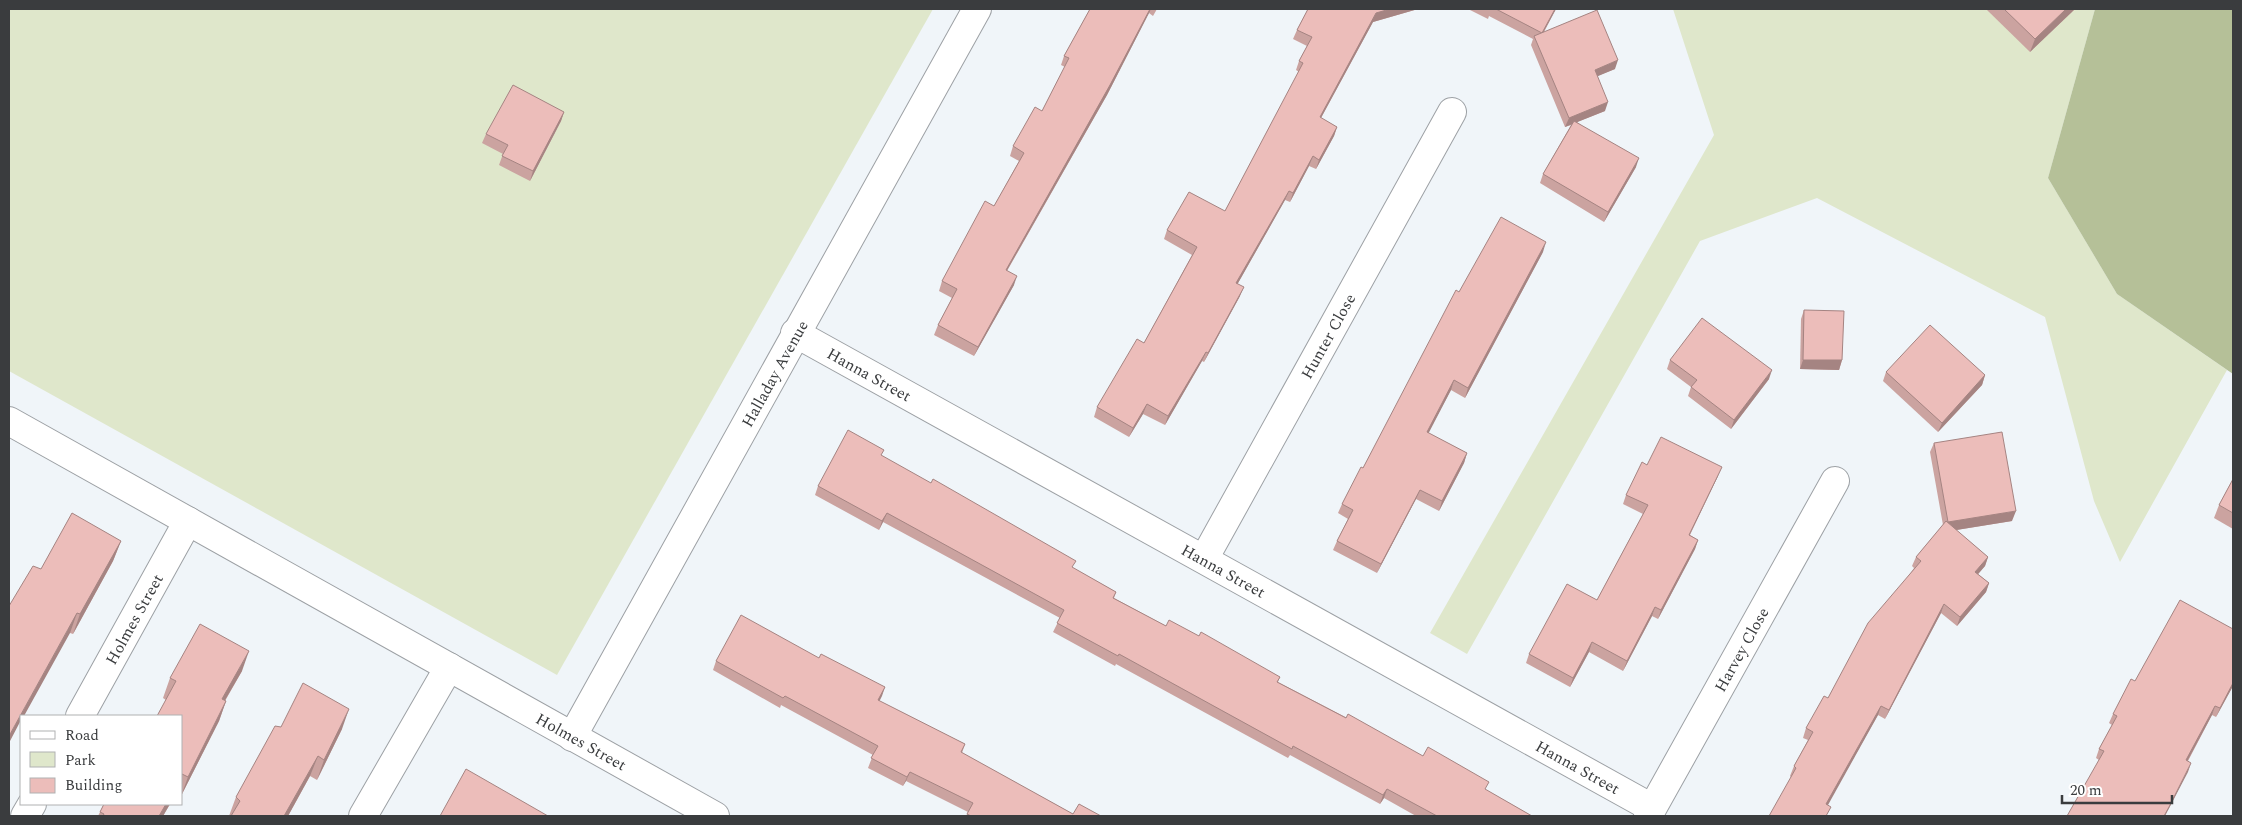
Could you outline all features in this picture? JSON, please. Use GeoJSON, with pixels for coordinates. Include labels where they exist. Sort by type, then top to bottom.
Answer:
{"type":"FeatureCollection","features":[{"type":"Feature","properties":{"kind":"street","name":"Halladay Avenue"},"geometry":{"type":"LineString","coordinates":[[572,737],[795,333],[977,9]]}},
{"type":"Feature","properties":{"kind":"street","name":"Hunter Close"},"geometry":{"type":"LineString","coordinates":[[1204,559],[1452,112]]}},
{"type":"Feature","properties":{"kind":"street","name":"Hanna Street"},"geometry":{"type":"LineString","coordinates":[[795,333],[1204,559],[1650,812]]}},
{"type":"Feature","properties":{"kind":"street","name":"Holmes Street"},"geometry":{"type":"LineString","coordinates":[[9,421],[715,816]]}},
{"type":"Feature","properties":{"kind":"street","name":"Harvey Close"},"geometry":{"type":"LineString","coordinates":[[1650,812],[1834,481]]}},
{"type":"Feature","properties":{"kind":"street","name":"Holmes Street"},"geometry":{"type":"LineString","coordinates":[[81,715],[188,521]]}},
{"type":"Feature","properties":{"kind":"street"},"geometry":{"type":"LineString","coordinates":[[363,816],[449,667]]}},
{"type":"Feature","properties":{"kind":"street"},"geometry":{"type":"LineString","coordinates":[[25,816],[31,805]]}},
{"type":"Feature","properties":{"kind":"green space"},"geometry":{"type":"Polygon","coordinates":[[[9,9],[933,9],[557,675],[9,371],[9,9]]]}},
{"type":"Feature","properties":{"kind":"green space"},"geometry":{"type":"Polygon","coordinates":[[[1673,9],[2095,9],[2048,178],[2117,294],[2227,370],[2120,562],[2094,501],[2045,317],[1817,198],[1700,241],[1467,654],[1430,633],[1714,135],[1673,9]]]}},
{"type":"Feature","properties":{"kind":"green space"},"geometry":{"type":"Polygon","coordinates":[[[2095,9],[2233,9],[2233,374],[2117,294],[2048,178],[2095,9]]]}},
{"type":"Feature","properties":{"kind":"building"},"geometry":{"type":"Polygon","coordinates":[[[1090,9],[1150,9],[1110,85],[1006,270],[1017,276],[978,347],[938,325],[957,289],[942,281],[985,201],[994,206],[1024,153],[1013,146],[1035,107],[1042,111],[1069,58],[1064,56],[1090,9]]]}},
{"type":"Feature","properties":{"kind":"building"},"geometry":{"type":"Polygon","coordinates":[[[1308,9],[1390,9],[1376,13],[1320,117],[1337,127],[1319,160],[1313,156],[1293,193],[1289,191],[1236,283],[1244,287],[1208,353],[1206,352],[1168,416],[1147,404],[1133,428],[1097,407],[1137,339],[1144,343],[1197,247],[1167,230],[1189,192],[1225,211],[1303,63],[1299,61],[1312,37],[1297,30],[1308,9]]]}},
{"type":"Feature","properties":{"kind":"building"},"geometry":{"type":"Polygon","coordinates":[[[1496,9],[1555,9],[1542,33],[1496,9]]]}},
{"type":"Feature","properties":{"kind":"building"},"geometry":{"type":"Polygon","coordinates":[[[2004,9],[2066,9],[2035,39],[2004,9]]]}},
{"type":"Feature","properties":{"kind":"building"},"geometry":{"type":"Polygon","coordinates":[[[1597,10],[1618,60],[1595,70],[1608,102],[1569,118],[1534,36],[1597,10]]]}},
{"type":"Feature","properties":{"kind":"building"},"geometry":{"type":"Polygon","coordinates":[[[513,85],[564,112],[533,171],[502,156],[508,145],[486,134],[513,85]]]}},
{"type":"Feature","properties":{"kind":"building"},"geometry":{"type":"Polygon","coordinates":[[[1574,121],[1639,158],[1608,212],[1543,174],[1574,121]]]}},
{"type":"Feature","properties":{"kind":"building"},"geometry":{"type":"Polygon","coordinates":[[[1501,217],[1546,242],[1468,388],[1454,380],[1427,432],[1467,453],[1442,501],[1420,490],[1381,564],[1337,541],[1353,510],[1342,504],[1361,467],[1363,468],[1456,290],[1459,292],[1501,217]]]}},
{"type":"Feature","properties":{"kind":"building"},"geometry":{"type":"Polygon","coordinates":[[[1804,310],[1844,311],[1842,360],[1803,360],[1804,310]]]}},
{"type":"Feature","properties":{"kind":"building"},"geometry":{"type":"Polygon","coordinates":[[[1702,318],[1772,370],[1734,420],[1691,387],[1697,380],[1670,360],[1702,318]]]}},
{"type":"Feature","properties":{"kind":"building"},"geometry":{"type":"Polygon","coordinates":[[[1930,325],[1985,375],[1942,423],[1886,372],[1930,325]]]}},
{"type":"Feature","properties":{"kind":"building"},"geometry":{"type":"Polygon","coordinates":[[[848,430],[884,450],[881,455],[931,483],[933,479],[1076,561],[1072,567],[1116,592],[1113,598],[1166,626],[1169,620],[1199,636],[1201,632],[1280,677],[1277,682],[1346,718],[1348,714],[1423,756],[1428,747],[1489,782],[1485,789],[1532,816],[1437,816],[1387,789],[1383,795],[1293,746],[1292,749],[1119,654],[1118,656],[1057,623],[1064,610],[887,513],[882,521],[818,486],[848,430]]]}},
{"type":"Feature","properties":{"kind":"building"},"geometry":{"type":"Polygon","coordinates":[[[2002,432],[2016,511],[1948,522],[1934,443],[2002,432]]]}},
{"type":"Feature","properties":{"kind":"building"},"geometry":{"type":"Polygon","coordinates":[[[1661,437],[1722,467],[1689,535],[1698,540],[1661,610],[1655,607],[1627,661],[1592,642],[1573,678],[1529,654],[1567,584],[1597,600],[1648,505],[1626,495],[1642,462],[1647,465],[1661,437]]]}},
{"type":"Feature","properties":{"kind":"building"},"geometry":{"type":"Polygon","coordinates":[[[2233,479],[2233,513],[2219,505],[2233,479]]]}},
{"type":"Feature","properties":{"kind":"building"},"geometry":{"type":"Polygon","coordinates":[[[72,513],[121,541],[80,614],[77,613],[9,736],[9,606],[33,566],[41,569],[72,513]]]}},
{"type":"Feature","properties":{"kind":"building"},"geometry":{"type":"Polygon","coordinates":[[[1946,521],[1988,557],[1975,572],[1989,583],[1960,617],[1944,604],[1889,710],[1881,706],[1826,804],[1831,807],[1826,816],[1769,816],[1796,768],[1794,766],[1813,732],[1806,728],[1824,696],[1828,698],[1868,623],[1921,561],[1916,557],[1946,521]]]}},
{"type":"Feature","properties":{"kind":"building"},"geometry":{"type":"Polygon","coordinates":[[[2180,600],[2233,629],[2233,683],[2220,708],[2215,706],[2186,760],[2191,763],[2169,807],[2164,816],[2067,816],[2104,751],[2099,749],[2117,716],[2113,714],[2131,679],[2135,681],[2180,600]]]}},
{"type":"Feature","properties":{"kind":"building"},"geometry":{"type":"Polygon","coordinates":[[[741,615],[819,658],[821,654],[885,687],[878,700],[965,744],[961,752],[1073,814],[1079,804],[1101,816],[971,816],[967,814],[973,803],[910,772],[907,777],[871,758],[878,746],[785,696],[783,698],[716,661],[741,615]]]}},
{"type":"Feature","properties":{"kind":"building"},"geometry":{"type":"Polygon","coordinates":[[[200,624],[249,651],[222,699],[226,701],[188,777],[182,774],[182,715],[158,715],[176,681],[170,678],[200,624]]]}},
{"type":"Feature","properties":{"kind":"building"},"geometry":{"type":"Polygon","coordinates":[[[303,683],[349,709],[324,760],[318,756],[284,816],[231,816],[240,801],[236,797],[275,726],[281,727],[303,683]]]}},
{"type":"Feature","properties":{"kind":"building"},"geometry":{"type":"Polygon","coordinates":[[[466,769],[548,816],[440,816],[466,769]]]}},
{"type":"Feature","properties":{"kind":"building"},"geometry":{"type":"Polygon","coordinates":[[[104,805],[165,805],[159,816],[103,816],[104,814],[100,812],[104,805]]]}}]}
